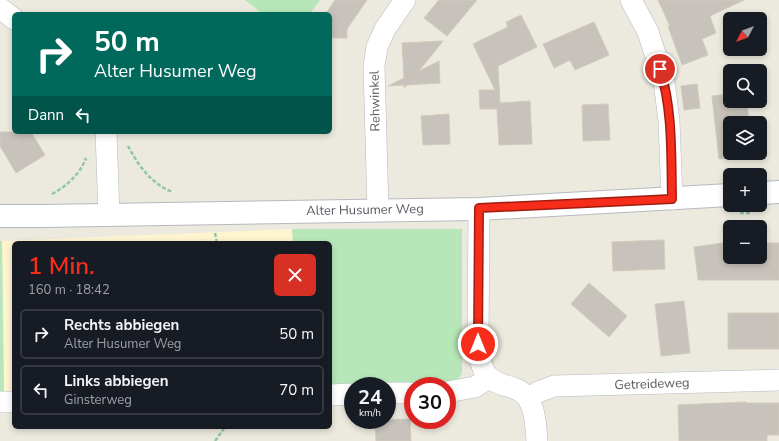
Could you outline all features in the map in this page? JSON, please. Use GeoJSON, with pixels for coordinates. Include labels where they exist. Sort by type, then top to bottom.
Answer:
{"type":"FeatureCollection","features":[{"type":"Feature","properties":{"kind":"street","name":"Rehwinkel"},"geometry":{"type":"LineString","coordinates":[[378,210],[374,66],[376,47],[385,29],[405,0]]}},
{"type":"Feature","properties":{"kind":"street"},"geometry":{"type":"LineString","coordinates":[[630,0],[648,32],[664,81],[669,121],[672,199]]}},
{"type":"Feature","properties":{"kind":"street"},"geometry":{"type":"LineString","coordinates":[[0,8],[12,17]]}},
{"type":"Feature","properties":{"kind":"street"},"geometry":{"type":"LineString","coordinates":[[106,134],[109,215]]}},
{"type":"Feature","properties":{"kind":"street"},"geometry":{"type":"LineString","coordinates":[[767,193],[779,192]]}},
{"type":"Feature","properties":{"kind":"street","name":"Alter Husumer Weg"},"geometry":{"type":"LineString","coordinates":[[0,216],[479,208],[723,195]]}},
{"type":"Feature","properties":{"kind":"street"},"geometry":{"type":"LineString","coordinates":[[479,208],[478,344],[481,365],[489,378],[501,385],[517,389],[528,399],[534,413],[537,441]]}},
{"type":"Feature","properties":{"kind":"street"},"geometry":{"type":"LineString","coordinates":[[456,391],[475,388],[489,378]]}},
{"type":"Feature","properties":{"kind":"street","name":"Getreideweg"},"geometry":{"type":"LineString","coordinates":[[528,399],[538,392],[554,386],[779,380]]}},
{"type":"Feature","properties":{"kind":"street"},"geometry":{"type":"LineString","coordinates":[[332,395],[344,394]]}},
{"type":"Feature","properties":{"kind":"street"},"geometry":{"type":"LineString","coordinates":[[0,402],[12,402]]}},
{"type":"Feature","properties":{"kind":"path"},"geometry":{"type":"LineString","coordinates":[[126,139],[137,162],[149,176],[164,189],[180,194]]}},
{"type":"Feature","properties":{"kind":"path"},"geometry":{"type":"LineString","coordinates":[[48,196],[66,185],[77,174],[83,165],[88,151]]}},
{"type":"Feature","properties":{"kind":"path"},"geometry":{"type":"LineString","coordinates":[[215,441],[224,429]]}},
{"type":"Feature","properties":{"kind":"shaded area"},"geometry":{"type":"Polygon","coordinates":[[[292,229],[293,241],[12,241],[12,394],[4,394],[2,241],[292,229]]]}},
{"type":"Feature","properties":{"kind":"green space"},"geometry":{"type":"Polygon","coordinates":[[[245,0],[320,0],[311,12],[260,12],[245,0]]]}},
{"type":"Feature","properties":{"kind":"green space"},"geometry":{"type":"Polygon","coordinates":[[[292,229],[462,229],[462,372],[458,381],[456,381],[456,377],[404,377],[404,382],[396,382],[396,377],[344,377],[344,384],[332,384],[332,241],[293,241],[292,229]]]}},
{"type":"Feature","properties":{"kind":"green space"},"geometry":{"type":"Polygon","coordinates":[[[0,241],[2,241],[4,394],[0,394],[0,241]]]}},
{"type":"Feature","properties":{"kind":"building"},"geometry":{"type":"Polygon","coordinates":[[[335,0],[367,0],[347,29],[347,38],[332,38],[332,12],[327,12],[335,0]]]}},
{"type":"Feature","properties":{"kind":"building"},"geometry":{"type":"Polygon","coordinates":[[[439,0],[477,0],[447,36],[424,18],[439,0]]]}},
{"type":"Feature","properties":{"kind":"building"},"geometry":{"type":"Polygon","coordinates":[[[658,0],[744,0],[710,16],[716,33],[702,39],[708,55],[682,65],[668,26],[670,26],[658,0]]]}},
{"type":"Feature","properties":{"kind":"building"},"geometry":{"type":"Polygon","coordinates":[[[521,15],[537,47],[498,66],[500,103],[530,101],[532,144],[499,145],[497,109],[480,109],[479,90],[495,90],[473,44],[508,27],[506,22],[521,15]]]}},
{"type":"Feature","properties":{"kind":"building"},"geometry":{"type":"Polygon","coordinates":[[[594,22],[609,55],[575,70],[570,60],[554,68],[543,44],[594,22]]]}},
{"type":"Feature","properties":{"kind":"building"},"geometry":{"type":"Polygon","coordinates":[[[443,41],[419,71],[439,61],[440,83],[407,85],[404,88],[404,85],[388,86],[404,78],[402,43],[443,41]]]}},
{"type":"Feature","properties":{"kind":"building"},"geometry":{"type":"Polygon","coordinates":[[[697,84],[700,108],[684,110],[681,86],[697,84]]]}},
{"type":"Feature","properties":{"kind":"building"},"geometry":{"type":"Polygon","coordinates":[[[723,95],[723,108],[748,108],[748,116],[723,116],[723,159],[719,159],[712,96],[723,95]]]}},
{"type":"Feature","properties":{"kind":"building"},"geometry":{"type":"Polygon","coordinates":[[[608,104],[610,140],[583,141],[582,105],[608,104]]]}},
{"type":"Feature","properties":{"kind":"building"},"geometry":{"type":"Polygon","coordinates":[[[449,114],[450,144],[423,145],[421,116],[449,114]]]}},
{"type":"Feature","properties":{"kind":"building"},"geometry":{"type":"Polygon","coordinates":[[[0,132],[12,132],[12,134],[32,134],[45,155],[16,173],[0,146],[0,132]]]}},
{"type":"Feature","properties":{"kind":"building"},"geometry":{"type":"Polygon","coordinates":[[[664,240],[665,269],[613,271],[612,242],[664,240]]]}},
{"type":"Feature","properties":{"kind":"building"},"geometry":{"type":"Polygon","coordinates":[[[723,243],[723,264],[767,264],[767,243],[779,243],[779,280],[698,280],[694,247],[723,243]]]}},
{"type":"Feature","properties":{"kind":"building"},"geometry":{"type":"Polygon","coordinates":[[[589,283],[627,316],[609,337],[571,304],[589,283]]]}},
{"type":"Feature","properties":{"kind":"building"},"geometry":{"type":"Polygon","coordinates":[[[684,301],[690,353],[661,356],[655,304],[684,301]]]}},
{"type":"Feature","properties":{"kind":"building"},"geometry":{"type":"Polygon","coordinates":[[[728,313],[779,313],[779,349],[728,349],[728,313]]]}},
{"type":"Feature","properties":{"kind":"building"},"geometry":{"type":"Polygon","coordinates":[[[746,402],[779,403],[779,435],[767,435],[767,441],[679,441],[678,405],[746,402]]]}},
{"type":"Feature","properties":{"kind":"building"},"geometry":{"type":"Polygon","coordinates":[[[396,419],[404,419],[404,429],[410,429],[411,441],[376,441],[375,429],[396,429],[396,419]]]}},
{"type":"Feature","properties":{"kind":"route"},"geometry":{"type":"LineString","coordinates":[[478,344],[479,208],[672,199],[669,121],[664,81],[660,69]]}}]}
